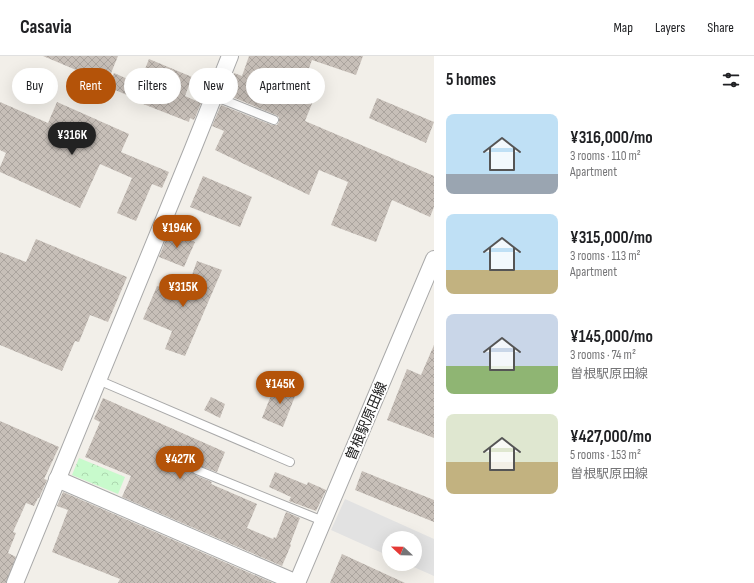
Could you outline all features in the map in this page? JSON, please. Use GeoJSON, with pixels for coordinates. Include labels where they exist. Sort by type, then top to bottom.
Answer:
{"type":"FeatureCollection","features":[{"type":"Feature","properties":{"kind":"street"},"geometry":{"type":"LineString","coordinates":[[225,68],[230,56]]}},
{"type":"Feature","properties":{"kind":"street"},"geometry":{"type":"LineString","coordinates":[[14,583],[211,104]]}},
{"type":"Feature","properties":{"kind":"street","name":"曽根駅原田線"},"geometry":{"type":"LineString","coordinates":[[297,583],[434,259]]}},
{"type":"Feature","properties":{"kind":"street"},"geometry":{"type":"LineString","coordinates":[[57,479],[297,583]]}},
{"type":"Feature","properties":{"kind":"lane"},"geometry":{"type":"LineString","coordinates":[[234,104],[274,120]]}},
{"type":"Feature","properties":{"kind":"lane"},"geometry":{"type":"LineString","coordinates":[[98,380],[290,462]]}},
{"type":"Feature","properties":{"kind":"lane"},"geometry":{"type":"LineString","coordinates":[[197,470],[323,521]]}},
{"type":"Feature","properties":{"kind":"green space"},"geometry":{"type":"Polygon","coordinates":[[[79,458],[125,477],[118,494],[72,475],[79,458]]]}},
{"type":"Feature","properties":{"kind":"shaded area"},"geometry":{"type":"Polygon","coordinates":[[[345,499],[416,531],[382,531],[382,553],[331,530],[345,499]]]}},
{"type":"Feature","properties":{"kind":"shaded area"},"geometry":{"type":"Polygon","coordinates":[[[422,534],[434,539],[434,576],[422,571],[422,534]]]}},
{"type":"Feature","properties":{"kind":"building"},"geometry":{"type":"Polygon","coordinates":[[[43,56],[118,56],[113,68],[71,68],[43,56]]]}},
{"type":"Feature","properties":{"kind":"building"},"geometry":{"type":"Polygon","coordinates":[[[249,56],[363,56],[356,75],[312,60],[309,68],[246,68],[246,103],[238,99],[238,74],[242,76],[249,56]]]}},
{"type":"Feature","properties":{"kind":"building"},"geometry":{"type":"Polygon","coordinates":[[[149,59],[170,68],[145,68],[149,59]]]}},
{"type":"Feature","properties":{"kind":"building"},"geometry":{"type":"Polygon","coordinates":[[[181,72],[189,76],[189,85],[185,96],[189,98],[189,104],[201,104],[194,120],[190,118],[189,122],[143,104],[181,104],[181,72]]]}},
{"type":"Feature","properties":{"kind":"building"},"geometry":{"type":"Polygon","coordinates":[[[116,74],[124,77],[124,94],[116,90],[116,74]]]}},
{"type":"Feature","properties":{"kind":"building"},"geometry":{"type":"Polygon","coordinates":[[[377,98],[434,122],[426,143],[369,118],[377,98]]]}},
{"type":"Feature","properties":{"kind":"building"},"geometry":{"type":"Polygon","coordinates":[[[0,102],[48,123],[58,102],[129,134],[121,152],[169,172],[162,188],[152,184],[136,221],[117,213],[132,178],[100,164],[80,208],[0,172],[0,167],[6,153],[0,150],[0,102]]]}},
{"type":"Feature","properties":{"kind":"building"},"geometry":{"type":"Polygon","coordinates":[[[249,104],[312,104],[305,121],[434,176],[434,207],[430,217],[392,200],[376,242],[331,225],[348,182],[319,170],[309,195],[215,150],[224,131],[212,126],[221,105],[272,125],[277,125],[279,122],[279,117],[249,104]]]}},
{"type":"Feature","properties":{"kind":"building"},"geometry":{"type":"Polygon","coordinates":[[[203,176],[252,197],[240,227],[190,207],[203,176]]]}},
{"type":"Feature","properties":{"kind":"building"},"geometry":{"type":"Polygon","coordinates":[[[169,232],[195,242],[184,267],[159,257],[169,232]]]}},
{"type":"Feature","properties":{"kind":"building"},"geometry":{"type":"Polygon","coordinates":[[[36,239],[127,277],[108,322],[90,315],[79,342],[75,341],[62,371],[0,345],[0,252],[26,262],[36,239]]]}},
{"type":"Feature","properties":{"kind":"building"},"geometry":{"type":"Polygon","coordinates":[[[197,261],[222,270],[185,356],[165,349],[172,331],[143,319],[157,286],[184,297],[197,261]]]}},
{"type":"Feature","properties":{"kind":"building"},"geometry":{"type":"Polygon","coordinates":[[[434,345],[434,438],[387,420],[407,369],[421,375],[434,345]]]}},
{"type":"Feature","properties":{"kind":"building"},"geometry":{"type":"Polygon","coordinates":[[[276,383],[297,391],[283,427],[262,418],[276,383]]]}},
{"type":"Feature","properties":{"kind":"building"},"geometry":{"type":"Polygon","coordinates":[[[211,397],[225,404],[220,418],[204,410],[211,397]]]}},
{"type":"Feature","properties":{"kind":"building"},"geometry":{"type":"Polygon","coordinates":[[[103,398],[225,452],[217,472],[197,465],[193,466],[192,471],[195,475],[212,482],[211,484],[257,504],[247,528],[273,539],[274,537],[276,538],[286,512],[300,518],[282,566],[122,497],[131,476],[85,457],[100,422],[94,419],[103,398]]]}},
{"type":"Feature","properties":{"kind":"building"},"geometry":{"type":"Polygon","coordinates":[[[0,421],[59,447],[44,479],[47,480],[39,498],[34,506],[26,503],[13,532],[16,533],[8,553],[16,557],[6,583],[0,583],[0,421]]]}},
{"type":"Feature","properties":{"kind":"building"},"geometry":{"type":"Polygon","coordinates":[[[362,471],[434,500],[434,522],[355,490],[362,471]]]}},
{"type":"Feature","properties":{"kind":"building"},"geometry":{"type":"Polygon","coordinates":[[[275,472],[307,485],[308,482],[326,490],[316,511],[289,501],[291,497],[269,487],[275,472]]]}},
{"type":"Feature","properties":{"kind":"building"},"geometry":{"type":"Polygon","coordinates":[[[63,492],[273,583],[118,583],[120,579],[52,552],[68,510],[57,506],[63,492]]]}},
{"type":"Feature","properties":{"kind":"building"},"geometry":{"type":"Polygon","coordinates":[[[342,554],[405,583],[330,583],[342,554]]]}}]}
